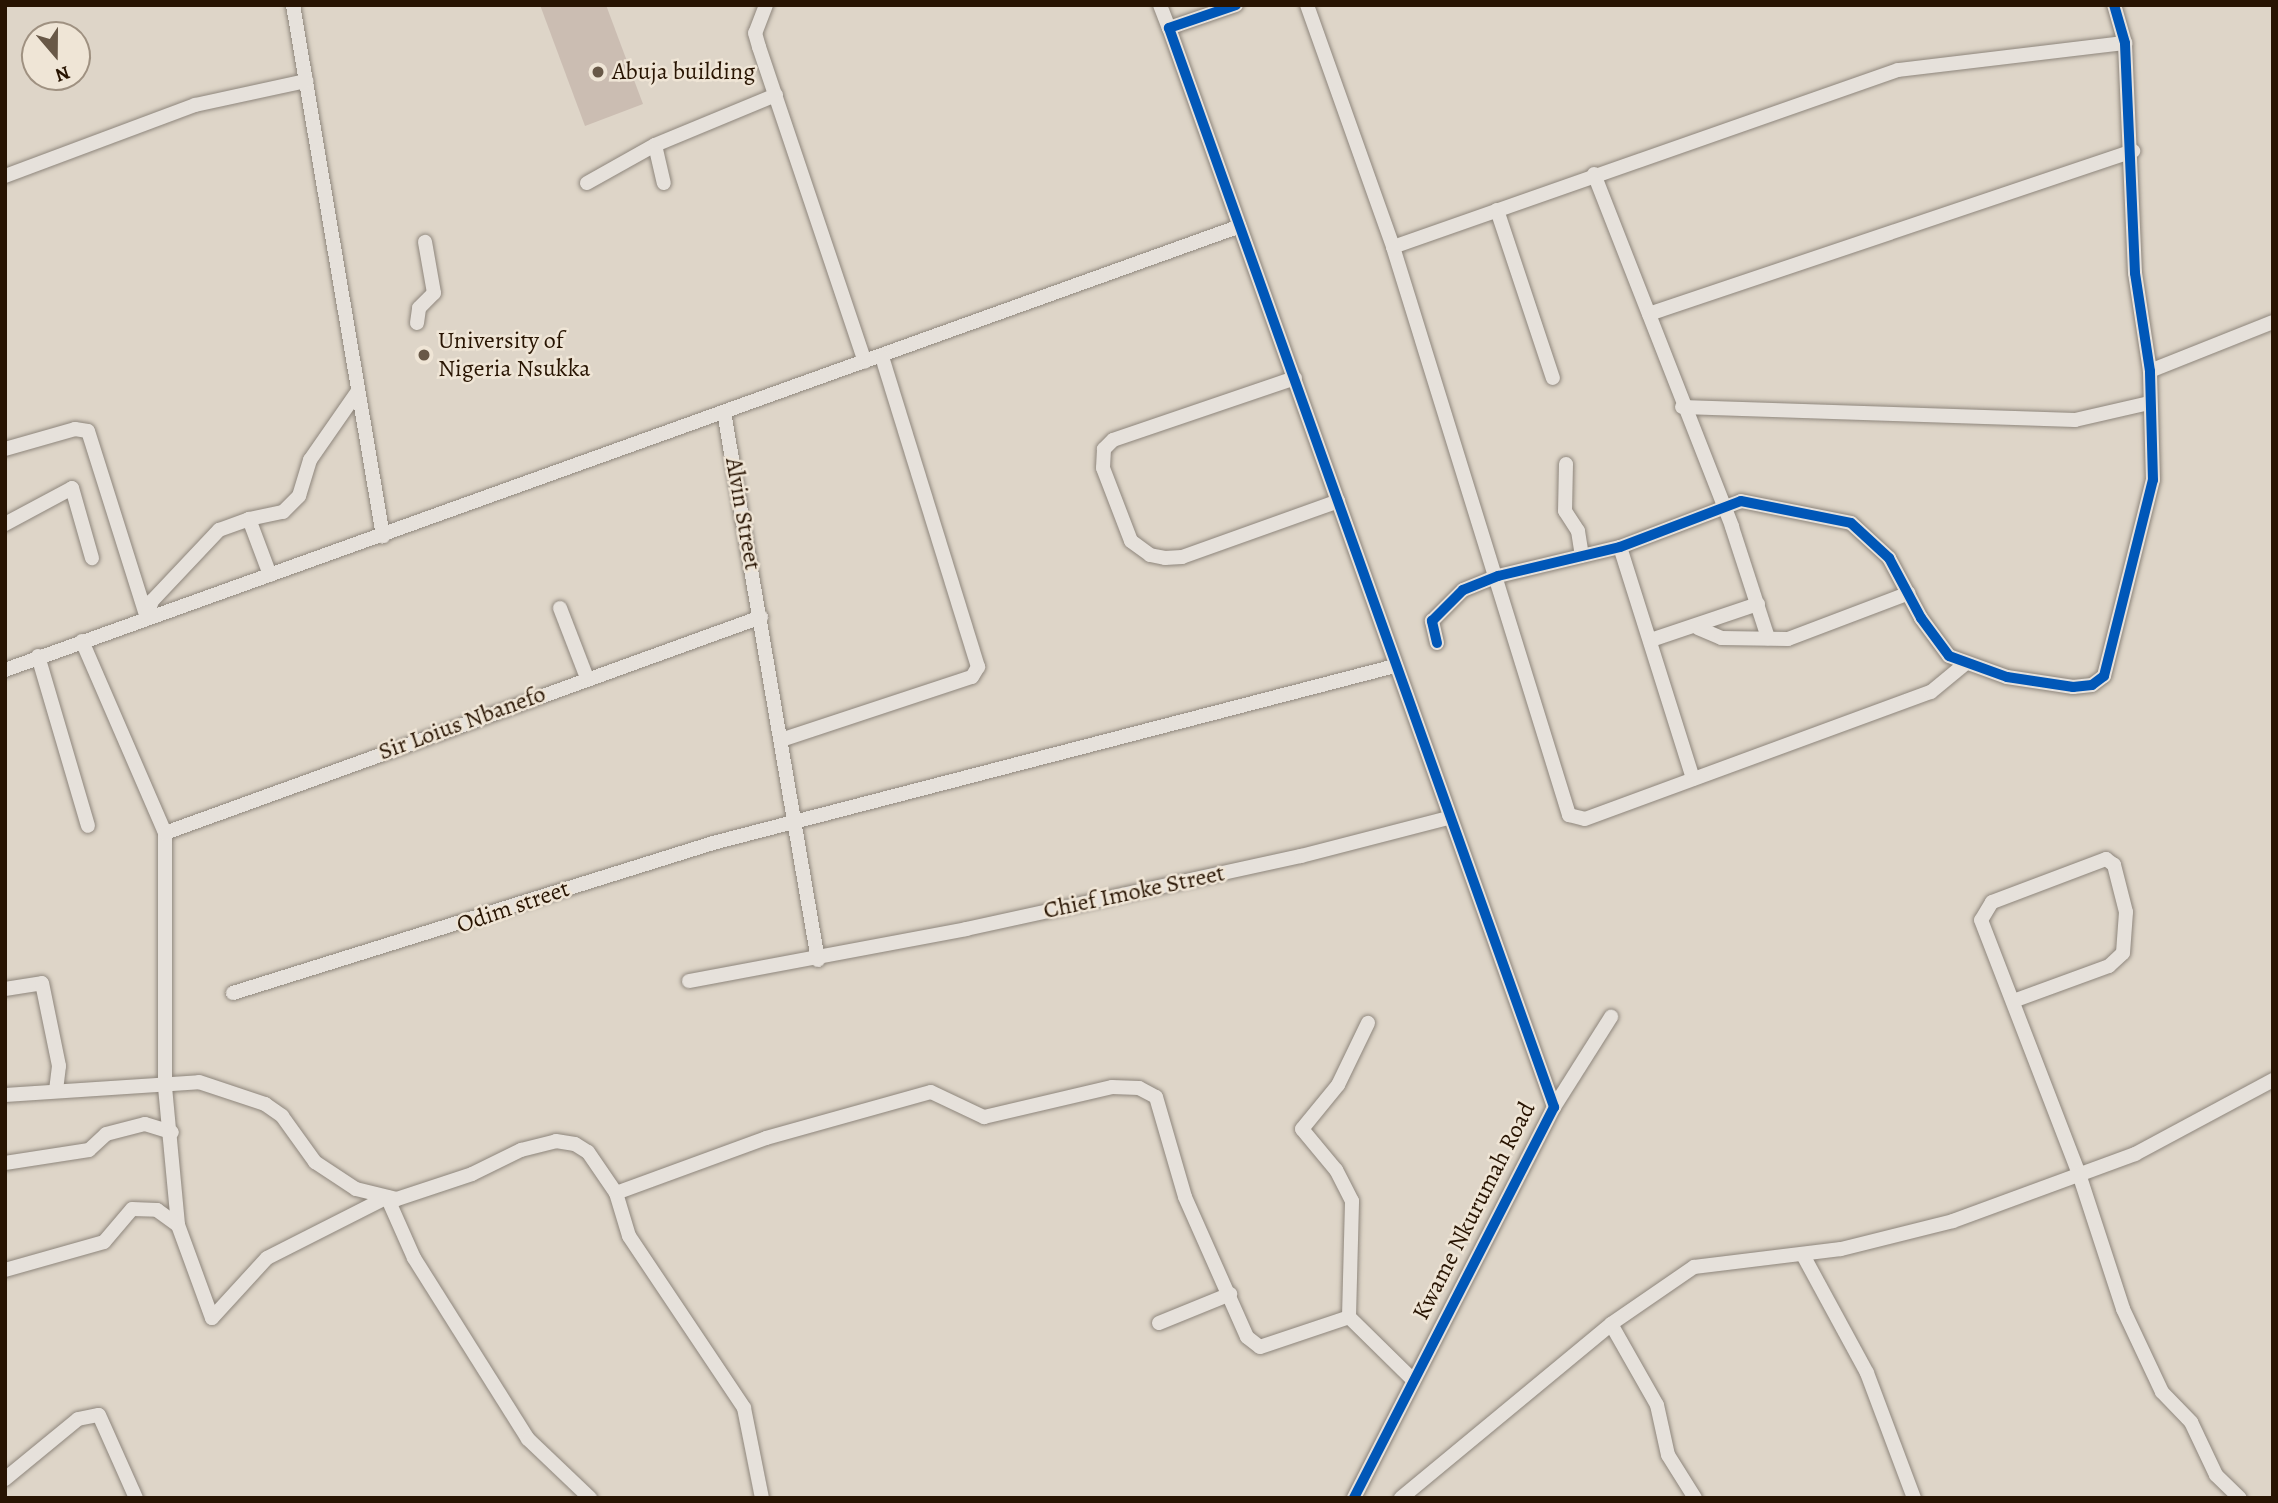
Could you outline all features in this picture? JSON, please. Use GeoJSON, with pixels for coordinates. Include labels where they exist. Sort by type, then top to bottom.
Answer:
{"type":"FeatureCollection","features":[{"type":"Feature","properties":{"kind":"street"},"geometry":{"type":"LineString","coordinates":[[293,5],[383,536]]}},
{"type":"Feature","properties":{"kind":"street"},"geometry":{"type":"LineString","coordinates":[[766,5],[755,33],[776,95],[792,157],[865,362]]}},
{"type":"Feature","properties":{"kind":"street","name":"Kwame Nkurumah Road"},"geometry":{"type":"LineString","coordinates":[[1160,5],[1295,378],[1448,818],[1554,1107],[1411,1378],[1354,1498]]}},
{"type":"Feature","properties":{"kind":"street"},"geometry":{"type":"LineString","coordinates":[[1168,28],[1236,5]]}},
{"type":"Feature","properties":{"kind":"street"},"geometry":{"type":"LineString","coordinates":[[1307,5],[1393,247],[1498,576],[1569,815],[1586,819],[1931,692],[1966,663]]}},
{"type":"Feature","properties":{"kind":"street"},"geometry":{"type":"LineString","coordinates":[[1437,643],[1432,621],[1444,605],[1498,576],[1620,547],[1741,501],[1843,520],[1889,558],[1934,638],[1949,656],[2007,677],[2073,687],[2092,685],[2104,676],[2153,480],[2148,403],[2150,371],[2135,273],[2133,152],[2125,43],[2114,5]]}},
{"type":"Feature","properties":{"kind":"street"},"geometry":{"type":"LineString","coordinates":[[1393,247],[1594,174],[1898,70],[2125,43]]}},
{"type":"Feature","properties":{"kind":"street"},"geometry":{"type":"LineString","coordinates":[[5,176],[195,105],[306,81]]}},
{"type":"Feature","properties":{"kind":"street"},"geometry":{"type":"LineString","coordinates":[[587,183],[655,145],[776,95]]}},
{"type":"Feature","properties":{"kind":"street"},"geometry":{"type":"LineString","coordinates":[[655,145],[664,183]]}},
{"type":"Feature","properties":{"kind":"street"},"geometry":{"type":"LineString","coordinates":[[1649,314],[2133,152]]}},
{"type":"Feature","properties":{"kind":"street"},"geometry":{"type":"LineString","coordinates":[[1594,174],[1758,604],[1768,638]]}},
{"type":"Feature","properties":{"kind":"street"},"geometry":{"type":"LineString","coordinates":[[1497,209],[1552,378]]}},
{"type":"Feature","properties":{"kind":"street"},"geometry":{"type":"LineString","coordinates":[[5,670],[1240,226]]}},
{"type":"Feature","properties":{"kind":"street"},"geometry":{"type":"LineString","coordinates":[[417,323],[419,308],[434,293],[425,242]]}},
{"type":"Feature","properties":{"kind":"street"},"geometry":{"type":"LineString","coordinates":[[2150,371],[2273,322]]}},
{"type":"Feature","properties":{"kind":"street"},"geometry":{"type":"LineString","coordinates":[[781,740],[972,677],[978,667],[882,356]]}},
{"type":"Feature","properties":{"kind":"street"},"geometry":{"type":"LineString","coordinates":[[1295,378],[1113,440],[1104,449],[1103,468],[1131,541],[1150,555],[1166,558],[1182,557],[1338,501]]}},
{"type":"Feature","properties":{"kind":"street"},"geometry":{"type":"LineString","coordinates":[[146,618],[152,601],[219,530],[249,519],[283,512],[299,496],[310,460],[358,391]]}},
{"type":"Feature","properties":{"kind":"street"},"geometry":{"type":"LineString","coordinates":[[1682,407],[2075,420],[2148,403]]}},
{"type":"Feature","properties":{"kind":"street","name":"Alvin Street"},"geometry":{"type":"LineString","coordinates":[[724,412],[818,960]]}},
{"type":"Feature","properties":{"kind":"street"},"geometry":{"type":"LineString","coordinates":[[5,449],[75,429],[88,432],[98,451],[146,618]]}},
{"type":"Feature","properties":{"kind":"street"},"geometry":{"type":"LineString","coordinates":[[1566,464],[1564,511],[1578,531],[1582,556]]}},
{"type":"Feature","properties":{"kind":"street"},"geometry":{"type":"LineString","coordinates":[[5,524],[72,488],[92,558]]}},
{"type":"Feature","properties":{"kind":"street"},"geometry":{"type":"LineString","coordinates":[[249,519],[270,575]]}},
{"type":"Feature","properties":{"kind":"street"},"geometry":{"type":"LineString","coordinates":[[1620,547],[1693,779]]}},
{"type":"Feature","properties":{"kind":"street"},"geometry":{"type":"LineString","coordinates":[[1698,628],[1721,638],[1802,635],[1909,593]]}},
{"type":"Feature","properties":{"kind":"street"},"geometry":{"type":"LineString","coordinates":[[1651,640],[1698,628],[1758,604]]}},
{"type":"Feature","properties":{"kind":"street"},"geometry":{"type":"LineString","coordinates":[[560,608],[587,678]]}},
{"type":"Feature","properties":{"kind":"street","name":"Sir Loius Nbanefo"},"geometry":{"type":"LineString","coordinates":[[165,833],[761,617]]}},
{"type":"Feature","properties":{"kind":"street"},"geometry":{"type":"LineString","coordinates":[[82,641],[165,833],[165,1087],[172,1132],[178,1225],[212,1318],[267,1258],[387,1197]]}},
{"type":"Feature","properties":{"kind":"street"},"geometry":{"type":"LineString","coordinates":[[38,656],[88,826]]}},
{"type":"Feature","properties":{"kind":"street","name":"Odim street"},"geometry":{"type":"LineString","coordinates":[[233,993],[794,821],[1395,666]]}},
{"type":"Feature","properties":{"kind":"street","name":"Chief Imoke Street"},"geometry":{"type":"LineString","coordinates":[[689,981],[818,960],[1301,856],[1448,818]]}},
{"type":"Feature","properties":{"kind":"street"},"geometry":{"type":"LineString","coordinates":[[2016,1000],[2109,966],[2123,953],[2126,912],[2114,865],[2106,859],[1992,902],[1982,911],[2080,1174],[2123,1309],[2162,1392],[2191,1422],[2216,1475],[2240,1498]]}},
{"type":"Feature","properties":{"kind":"street"},"geometry":{"type":"LineString","coordinates":[[5,989],[42,983],[59,1066],[56,1090]]}},
{"type":"Feature","properties":{"kind":"street"},"geometry":{"type":"LineString","coordinates":[[1554,1107],[1611,1017]]}},
{"type":"Feature","properties":{"kind":"street"},"geometry":{"type":"LineString","coordinates":[[1368,1023],[1338,1085],[1302,1129],[1336,1170],[1352,1201],[1349,1317],[1411,1378]]}},
{"type":"Feature","properties":{"kind":"street"},"geometry":{"type":"LineString","coordinates":[[1401,1498],[1611,1324],[1694,1267],[1803,1255],[1953,1221],[2135,1154],[2273,1080]]}},
{"type":"Feature","properties":{"kind":"street"},"geometry":{"type":"LineString","coordinates":[[5,1096],[56,1090],[165,1087],[199,1082],[265,1104],[282,1116],[315,1162],[356,1189],[387,1197],[411,1195],[521,1150],[556,1141],[588,1152],[616,1193],[629,1236],[744,1408],[762,1498]]}},
{"type":"Feature","properties":{"kind":"street"},"geometry":{"type":"LineString","coordinates":[[616,1193],[766,1138],[931,1092],[984,1116],[1112,1087],[1139,1088],[1156,1097],[1185,1197],[1247,1337],[1260,1347],[1349,1317]]}},
{"type":"Feature","properties":{"kind":"street"},"geometry":{"type":"LineString","coordinates":[[5,1163],[89,1150],[106,1134],[145,1124],[172,1132]]}},
{"type":"Feature","properties":{"kind":"street"},"geometry":{"type":"LineString","coordinates":[[387,1197],[409,1249],[528,1439],[590,1498]]}},
{"type":"Feature","properties":{"kind":"street"},"geometry":{"type":"LineString","coordinates":[[5,1270],[104,1242],[132,1209],[157,1210],[178,1225]]}},
{"type":"Feature","properties":{"kind":"street"},"geometry":{"type":"LineString","coordinates":[[1803,1255],[1867,1373],[1911,1497]]}},
{"type":"Feature","properties":{"kind":"street"},"geometry":{"type":"LineString","coordinates":[[1159,1323],[1230,1294]]}},
{"type":"Feature","properties":{"kind":"street"},"geometry":{"type":"LineString","coordinates":[[1611,1324],[1657,1405],[1668,1455],[1695,1498]]}},
{"type":"Feature","properties":{"kind":"street"},"geometry":{"type":"LineString","coordinates":[[5,1479],[78,1419],[99,1415],[136,1498]]}},
{"type":"Feature","properties":{"kind":"building","name":"Abuja building"},"geometry":{"type":"Polygon","coordinates":[[[540,5],[606,5],[643,104],[585,126],[540,5]]]}},
{"type":"Feature","properties":{"kind":"cycle path"},"geometry":{"type":"LineString","coordinates":[[1236,5],[1169,28],[1554,1107],[1354,1498]]}},
{"type":"Feature","properties":{"kind":"cycle path"},"geometry":{"type":"LineString","coordinates":[[1437,643],[1432,621],[1463,590],[1498,576],[1620,547],[1741,501],[1851,523],[1889,558],[1921,618],[1949,656],[2007,677],[2073,687],[2092,685],[2104,676],[2153,480],[2150,371],[2135,273],[2125,43],[2114,5]]}},
{"type":"Feature","properties":{"kind":"place","name":"Abuja building"},"geometry":{"type":"Point","coordinates":[598,72]}},
{"type":"Feature","properties":{"kind":"place","name":"University of Nigeria Nsukka"},"geometry":{"type":"Point","coordinates":[424,355]}}]}
